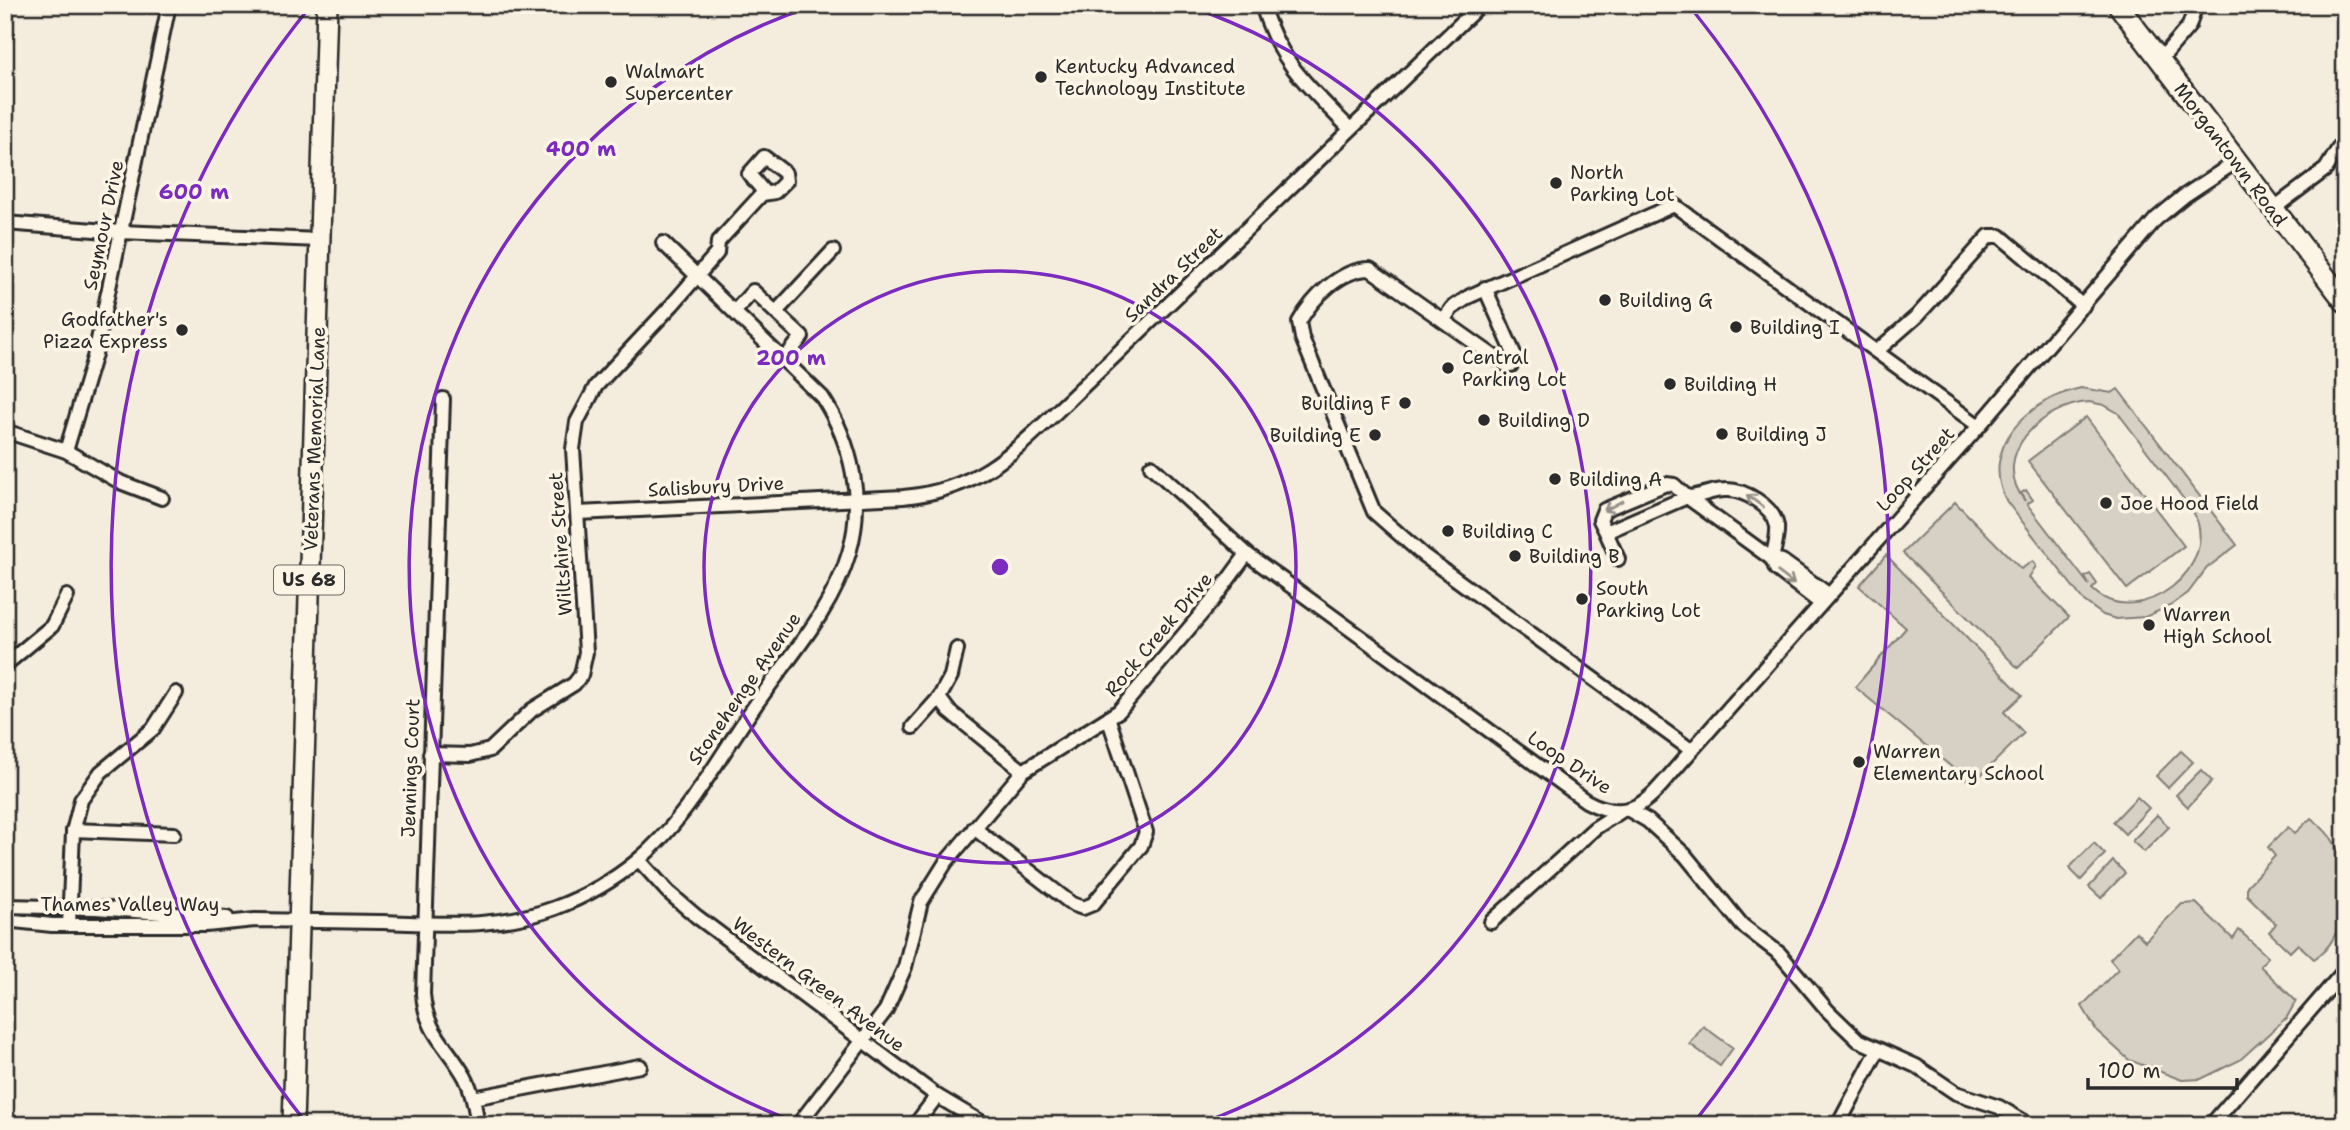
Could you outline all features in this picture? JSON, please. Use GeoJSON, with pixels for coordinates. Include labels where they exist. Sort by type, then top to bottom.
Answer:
{"type":"FeatureCollection","features":[{"type":"Feature","properties":{"kind":"main road","name":"Veterans Memorial Lane"},"geometry":{"type":"LineString","coordinates":[[293,1125],[327,5]]}},
{"type":"Feature","properties":{"kind":"main road","name":"Morgantown Road"},"geometry":{"type":"LineString","coordinates":[[2118,5],[2345,302]]}},
{"type":"Feature","properties":{"kind":"street","name":"Seymour Drive"},"geometry":{"type":"LineString","coordinates":[[65,450],[95,354],[169,5]]}},
{"type":"Feature","properties":{"kind":"street"},"geometry":{"type":"LineString","coordinates":[[1262,5],[1282,55],[1350,129]]}},
{"type":"Feature","properties":{"kind":"street","name":"Sandra Street"},"geometry":{"type":"LineString","coordinates":[[855,498],[904,497],[941,492],[969,482],[996,466],[1480,5]]}},
{"type":"Feature","properties":{"kind":"street"},"geometry":{"type":"LineString","coordinates":[[2160,60],[2189,26],[2196,5]]}},
{"type":"Feature","properties":{"kind":"street"},"geometry":{"type":"LineString","coordinates":[[2273,209],[2326,169],[2345,138]]}},
{"type":"Feature","properties":{"kind":"street","name":"Loop Street"},"geometry":{"type":"LineString","coordinates":[[1491,922],[1595,828],[1645,803],[1979,426],[2156,219],[2183,196],[2237,161]]}},
{"type":"Feature","properties":{"kind":"street","name":"Wiltshire Street"},"geometry":{"type":"LineString","coordinates":[[430,754],[470,755],[490,750],[532,710],[564,691],[581,674],[586,652],[573,449],[581,409],[596,386],[717,253],[718,242],[765,193]]}},
{"type":"Feature","properties":{"kind":"street"},"geometry":{"type":"LineString","coordinates":[[1444,319],[1460,301],[1485,288],[1674,205],[1979,426]]}},
{"type":"Feature","properties":{"kind":"street"},"geometry":{"type":"LineString","coordinates":[[5,223],[120,232],[320,240]]}},
{"type":"Feature","properties":{"kind":"street"},"geometry":{"type":"LineString","coordinates":[[1877,351],[1917,316],[1989,236],[2000,236],[2082,306]]}},
{"type":"Feature","properties":{"kind":"street","name":"Stonehenge Avenue"},"geometry":{"type":"LineString","coordinates":[[299,920],[491,923],[525,918],[586,894],[639,860],[682,810],[825,607],[850,552],[855,498],[850,457],[836,420],[822,397],[785,358],[663,243]]}},
{"type":"Feature","properties":{"kind":"street"},"geometry":{"type":"LineString","coordinates":[[776,312],[832,251]]}},
{"type":"Feature","properties":{"kind":"street"},"geometry":{"type":"LineString","coordinates":[[1485,288],[1516,356],[1511,365],[1506,365],[1378,273],[1362,269],[1342,276],[1299,322],[1302,338],[1374,512],[1423,555],[1691,750]]}},
{"type":"Feature","properties":{"kind":"street"},"geometry":{"type":"LineString","coordinates":[[735,311],[753,291],[776,312],[802,337],[785,358]]}},
{"type":"Feature","properties":{"kind":"street","name":"Jennings Court"},"geometry":{"type":"LineString","coordinates":[[443,399],[423,924],[423,994],[427,1019],[439,1042],[461,1070],[473,1098],[478,1125]]}},
{"type":"Feature","properties":{"kind":"street"},"geometry":{"type":"LineString","coordinates":[[5,431],[65,450],[120,482],[162,498]]}},
{"type":"Feature","properties":{"kind":"street","name":"Loop Drive"},"geometry":{"type":"LineString","coordinates":[[1151,466],[1248,554],[1586,801],[1604,810],[1625,811],[1648,821],[1685,855],[1742,925],[1783,958],[1836,1020],[1858,1040],[1916,1066],[1956,1093],[2000,1107],[2030,1125]]}},
{"type":"Feature","properties":{"kind":"street"},"geometry":{"type":"LineString","coordinates":[[1618,559],[1601,514],[1610,506],[1666,484],[1674,485],[1772,559]]}},
{"type":"Feature","properties":{"kind":"street"},"geometry":{"type":"LineString","coordinates":[[1606,531],[1687,497],[1721,490],[1745,493],[1767,510],[1777,527],[1772,559],[1776,569],[1824,599]]}},
{"type":"Feature","properties":{"kind":"street"},"geometry":{"type":"LineString","coordinates":[[1705,511],[1704,500],[1708,494]]}},
{"type":"Feature","properties":{"kind":"street","name":"Salisbury Drive"},"geometry":{"type":"LineString","coordinates":[[578,513],[855,498]]}},
{"type":"Feature","properties":{"kind":"street","name":"Rock Creek Drive"},"geometry":{"type":"LineString","coordinates":[[798,1125],[863,1042],[897,991],[921,902],[934,878],[1023,771],[1108,720],[1189,630],[1248,554]]}},
{"type":"Feature","properties":{"kind":"street"},"geometry":{"type":"LineString","coordinates":[[5,665],[52,626],[67,596]]}},
{"type":"Feature","properties":{"kind":"street"},"geometry":{"type":"LineString","coordinates":[[913,727],[939,698],[951,676],[957,649]]}},
{"type":"Feature","properties":{"kind":"street"},"geometry":{"type":"LineString","coordinates":[[69,925],[73,830],[81,800],[93,780],[153,729],[176,693]]}},
{"type":"Feature","properties":{"kind":"street"},"geometry":{"type":"LineString","coordinates":[[939,698],[949,711],[1023,771]]}},
{"type":"Feature","properties":{"kind":"street"},"geometry":{"type":"LineString","coordinates":[[974,828],[1072,904],[1083,908],[1093,904],[1141,846],[1146,832],[1144,817],[1108,720]]}},
{"type":"Feature","properties":{"kind":"street"},"geometry":{"type":"LineString","coordinates":[[73,830],[174,834]]}},
{"type":"Feature","properties":{"kind":"street","name":"Western Green Avenue"},"geometry":{"type":"LineString","coordinates":[[639,860],[676,900],[937,1096],[986,1125]]}},
{"type":"Feature","properties":{"kind":"street","name":"Thames Valley Way"},"geometry":{"type":"LineString","coordinates":[[5,906],[299,920]]}},
{"type":"Feature","properties":{"kind":"street","name":"Thames Valley Way"},"geometry":{"type":"LineString","coordinates":[[5,920],[69,925],[220,925],[255,920]]}},
{"type":"Feature","properties":{"kind":"street"},"geometry":{"type":"LineString","coordinates":[[2211,1125],[2345,970]]}},
{"type":"Feature","properties":{"kind":"street"},"geometry":{"type":"LineString","coordinates":[[1838,1125],[1878,1050]]}},
{"type":"Feature","properties":{"kind":"street"},"geometry":{"type":"LineString","coordinates":[[473,1098],[640,1066]]}},
{"type":"Feature","properties":{"kind":"street"},"geometry":{"type":"LineString","coordinates":[[915,1125],[937,1096]]}},
{"type":"Feature","properties":{"kind":"shaded area"},"geometry":{"type":"Polygon","coordinates":[[[2081,388],[2112,393],[2118,389],[2237,545],[2207,568],[2188,593],[2170,606],[2145,617],[2116,619],[2103,615],[2084,601],[2007,502],[2000,482],[1999,463],[2004,446],[2013,429],[2027,415],[2061,394],[2081,388]],[[2089,402],[2072,405],[2054,412],[2039,423],[2026,435],[2017,450],[2013,467],[2015,484],[2025,501],[2021,493],[2026,490],[2033,500],[2027,504],[2089,585],[2085,577],[2090,574],[2097,584],[2092,589],[2111,601],[2132,603],[2153,598],[2172,587],[2187,571],[2197,552],[2199,531],[2192,510],[2118,413],[2104,405],[2089,402]]]}},
{"type":"Feature","properties":{"kind":"shaded area","name":"Joe Hood Field"},"geometry":{"type":"Polygon","coordinates":[[[2086,417],[2184,546],[2127,589],[2028,461],[2086,417]]]}},
{"type":"Feature","properties":{"kind":"shaded area"},"geometry":{"type":"Polygon","coordinates":[[[1955,502],[2021,569],[2033,561],[2036,566],[2029,577],[2069,617],[2018,668],[1903,553],[1955,502]]]}},
{"type":"Feature","properties":{"kind":"shaded area"},"geometry":{"type":"Polygon","coordinates":[[[1886,555],[2022,695],[2004,712],[2024,733],[1972,784],[1855,687],[1906,628],[1859,586],[1886,555]]]}},
{"type":"Feature","properties":{"kind":"shaded area"},"geometry":{"type":"Polygon","coordinates":[[[2181,751],[2193,762],[2168,788],[2156,776],[2181,751]]]}},
{"type":"Feature","properties":{"kind":"shaded area"},"geometry":{"type":"Polygon","coordinates":[[[2201,770],[2212,781],[2188,807],[2176,795],[2201,770]]]}},
{"type":"Feature","properties":{"kind":"shaded area"},"geometry":{"type":"Polygon","coordinates":[[[2137,797],[2149,808],[2125,834],[2113,822],[2137,797]]]}},
{"type":"Feature","properties":{"kind":"shaded area"},"geometry":{"type":"Polygon","coordinates":[[[2157,815],[2169,827],[2144,852],[2132,841],[2157,815]]]}},
{"type":"Feature","properties":{"kind":"shaded area"},"geometry":{"type":"Polygon","coordinates":[[[2311,818],[2336,846],[2344,891],[2340,923],[2334,937],[2314,959],[2298,944],[2290,952],[2269,932],[2276,924],[2247,895],[2247,886],[2275,856],[2268,847],[2288,827],[2295,833],[2311,818]]]}},
{"type":"Feature","properties":{"kind":"shaded area"},"geometry":{"type":"Polygon","coordinates":[[[2094,843],[2105,854],[2081,880],[2069,868],[2094,843]]]}},
{"type":"Feature","properties":{"kind":"shaded area"},"geometry":{"type":"Polygon","coordinates":[[[2113,861],[2125,873],[2101,898],[2089,887],[2113,861]]]}},
{"type":"Feature","properties":{"kind":"shaded area"},"geometry":{"type":"Polygon","coordinates":[[[2196,903],[2233,939],[2239,930],[2268,957],[2260,966],[2296,1001],[2287,1017],[2240,1060],[2201,1079],[2182,1080],[2129,1060],[2097,1031],[2082,1006],[2118,969],[2110,959],[2136,932],[2145,941],[2182,904],[2196,903]]]}},
{"type":"Feature","properties":{"kind":"shaded area"},"geometry":{"type":"Polygon","coordinates":[[[1703,1026],[1733,1048],[1720,1066],[1690,1044],[1703,1026]]]}},
{"type":"Feature","properties":{"kind":"place","name":"Kentucky Advanced Technology Institute"},"geometry":{"type":"Point","coordinates":[1041,77]}},
{"type":"Feature","properties":{"kind":"place","name":"Walmart Supercenter"},"geometry":{"type":"Point","coordinates":[611,82]}},
{"type":"Feature","properties":{"kind":"place","name":"North Parking Lot"},"geometry":{"type":"Point","coordinates":[1556,183]}},
{"type":"Feature","properties":{"kind":"place","name":"Building G"},"geometry":{"type":"Point","coordinates":[1605,300]}},
{"type":"Feature","properties":{"kind":"place","name":"Building I"},"geometry":{"type":"Point","coordinates":[1736,327]}},
{"type":"Feature","properties":{"kind":"place","name":"Godfather's Pizza Express"},"geometry":{"type":"Point","coordinates":[182,330]}},
{"type":"Feature","properties":{"kind":"place","name":"Central Parking Lot"},"geometry":{"type":"Point","coordinates":[1448,368]}},
{"type":"Feature","properties":{"kind":"place","name":"Building H"},"geometry":{"type":"Point","coordinates":[1670,384]}},
{"type":"Feature","properties":{"kind":"place","name":"Building F"},"geometry":{"type":"Point","coordinates":[1405,403]}},
{"type":"Feature","properties":{"kind":"place","name":"Building D"},"geometry":{"type":"Point","coordinates":[1484,420]}},
{"type":"Feature","properties":{"kind":"place","name":"Building J"},"geometry":{"type":"Point","coordinates":[1722,434]}},
{"type":"Feature","properties":{"kind":"place","name":"Building E"},"geometry":{"type":"Point","coordinates":[1375,435]}},
{"type":"Feature","properties":{"kind":"place","name":"Building A"},"geometry":{"type":"Point","coordinates":[1555,479]}},
{"type":"Feature","properties":{"kind":"place","name":"Joe Hood Field"},"geometry":{"type":"Point","coordinates":[2106,503]}},
{"type":"Feature","properties":{"kind":"place","name":"Building C"},"geometry":{"type":"Point","coordinates":[1448,531]}},
{"type":"Feature","properties":{"kind":"place","name":"Building B"},"geometry":{"type":"Point","coordinates":[1515,556]}},
{"type":"Feature","properties":{"kind":"place","name":"South Parking Lot"},"geometry":{"type":"Point","coordinates":[1582,599]}},
{"type":"Feature","properties":{"kind":"place","name":"Warren High School"},"geometry":{"type":"Point","coordinates":[2149,625]}},
{"type":"Feature","properties":{"kind":"place","name":"Warren Elementary School"},"geometry":{"type":"Point","coordinates":[1859,762]}}]}
